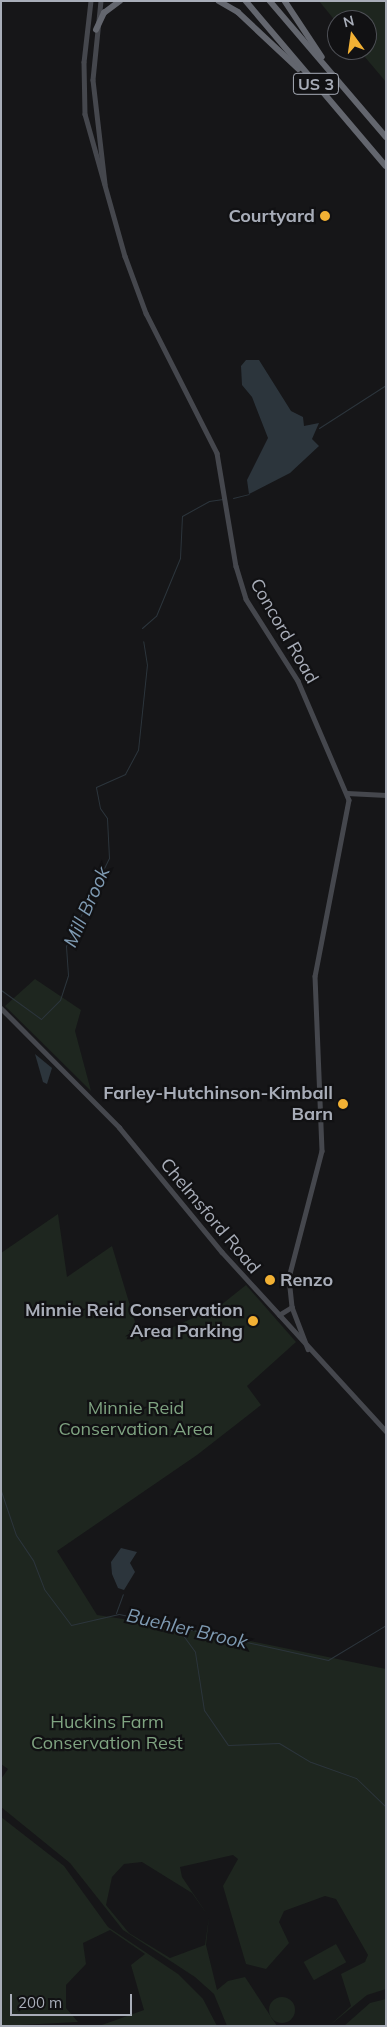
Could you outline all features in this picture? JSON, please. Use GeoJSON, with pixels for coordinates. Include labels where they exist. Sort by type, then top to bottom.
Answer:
{"type":"FeatureCollection","features":[{"type":"Feature","properties":{"kind":"highway"},"geometry":{"type":"LineString","coordinates":[[96,30],[104,13],[120,1]]}},
{"type":"Feature","properties":{"kind":"highway"},"geometry":{"type":"LineString","coordinates":[[219,1],[238,12],[321,89]]}},
{"type":"Feature","properties":{"kind":"highway","name":"US 3"},"geometry":{"type":"LineString","coordinates":[[246,1],[386,166]]}},
{"type":"Feature","properties":{"kind":"highway","name":"US 3"},"geometry":{"type":"LineString","coordinates":[[270,1],[386,137]]}},
{"type":"Feature","properties":{"kind":"highway"},"geometry":{"type":"LineString","coordinates":[[285,1],[339,82]]}},
{"type":"Feature","properties":{"kind":"main road","name":"Concord Road"},"geometry":{"type":"LineString","coordinates":[[91,1],[84,106],[105,188],[137,292],[217,453],[242,590],[298,681],[347,793],[348,810],[316,963],[322,1151],[312,1202],[290,1268],[292,1307],[308,1348]]}},
{"type":"Feature","properties":{"kind":"main road","name":"Concord Road"},"geometry":{"type":"LineString","coordinates":[[101,1],[96,30],[93,87],[105,188]]}},
{"type":"Feature","properties":{"kind":"main road"},"geometry":{"type":"LineString","coordinates":[[347,793],[386,795]]}},
{"type":"Feature","properties":{"kind":"main road","name":"Chelmsford Road"},"geometry":{"type":"LineString","coordinates":[[1,1008],[108,1114],[308,1348]]}},
{"type":"Feature","properties":{"kind":"main road"},"geometry":{"type":"LineString","coordinates":[[279,1315],[292,1307]]}},
{"type":"Feature","properties":{"kind":"main road"},"geometry":{"type":"LineString","coordinates":[[308,1348],[386,1431]]}},
{"type":"Feature","properties":{"kind":"green space"},"geometry":{"type":"Polygon","coordinates":[[[319,1],[386,1],[386,82],[367,60],[377,60],[377,10],[327,11],[319,1]]]}},
{"type":"Feature","properties":{"kind":"green space"},"geometry":{"type":"Polygon","coordinates":[[[35,979],[81,1010],[75,1031],[91,1091],[5,1006],[35,979]]]}},
{"type":"Feature","properties":{"kind":"green space"},"geometry":{"type":"Polygon","coordinates":[[[58,1214],[67,1277],[112,1246],[141,1342],[221,1305],[246,1285],[296,1342],[247,1386],[261,1405],[197,1455],[57,1551],[97,1615],[202,1631],[386,1669],[386,1989],[367,1995],[329,2026],[351,2006],[341,1974],[365,1962],[368,1955],[336,1899],[325,1896],[284,1911],[279,1922],[289,1943],[266,1969],[246,1964],[223,1886],[238,1859],[233,1855],[180,1867],[182,1877],[209,1917],[206,1945],[217,1990],[228,1981],[245,1977],[277,2026],[227,2026],[214,1994],[195,1977],[123,1930],[70,1863],[1,1807],[1,1779],[8,1769],[1,1764],[1,1253],[58,1214]],[[142,1862],[124,1864],[112,1877],[106,1905],[129,1933],[170,1958],[205,1945],[209,1917],[192,1893],[142,1862]]]}},
{"type":"Feature","properties":{"kind":"green space"},"geometry":{"type":"Polygon","coordinates":[[[1,1817],[64,1866],[108,1927],[178,1974],[203,1999],[217,2026],[99,2026],[144,2010],[131,1965],[145,1954],[110,1930],[83,1943],[86,1964],[66,1985],[66,2008],[78,2022],[1,2026],[1,1817]]]}},
{"type":"Feature","properties":{"kind":"green space"},"geometry":{"type":"Polygon","coordinates":[[[336,1944],[346,1962],[314,1980],[304,1962],[336,1944]]]}},
{"type":"Feature","properties":{"kind":"green space"},"geometry":{"type":"Polygon","coordinates":[[[282,1997],[291,2001],[295,2010],[291,2019],[282,2023],[273,2019],[269,2010],[273,2001],[282,1997]]]}},
{"type":"Feature","properties":{"kind":"green space"},"geometry":{"type":"Polygon","coordinates":[[[386,1999],[386,2026],[344,2026],[370,2003],[386,1999]]]}},
{"type":"Feature","properties":{"kind":"shaded area"},"geometry":{"type":"Polygon","coordinates":[[[246,360],[259,360],[291,411],[303,417],[304,426],[319,423],[312,439],[319,446],[290,473],[249,494],[247,480],[268,438],[252,397],[242,385],[241,366],[246,360]]]}},
{"type":"Feature","properties":{"kind":"shaded area"},"geometry":{"type":"Polygon","coordinates":[[[35,1054],[52,1068],[47,1084],[43,1082],[35,1054]]]}},
{"type":"Feature","properties":{"kind":"shaded area"},"geometry":{"type":"Polygon","coordinates":[[[121,1548],[137,1552],[130,1563],[135,1572],[124,1590],[118,1588],[112,1574],[111,1562],[121,1548]]]}},
{"type":"Feature","properties":{"kind":"waterway","name":"Mill Brook"},"geometry":{"type":"LineString","coordinates":[[319,428],[386,385]]}},
{"type":"Feature","properties":{"kind":"waterway","name":"Mill Brook"},"geometry":{"type":"LineString","coordinates":[[233,498],[249,494]]}},
{"type":"Feature","properties":{"kind":"waterway","name":"Mill Brook"},"geometry":{"type":"LineString","coordinates":[[142,628],[156,616],[180,558],[182,516],[209,501],[223,499]]}},
{"type":"Feature","properties":{"kind":"waterway","name":"Mill Brook"},"geometry":{"type":"LineString","coordinates":[[1,990],[41,1019],[60,1000],[68,975],[66,946],[109,858],[107,818],[100,808],[96,787],[125,774],[138,750],[147,665],[143,641]]}},
{"type":"Feature","properties":{"kind":"waterway","name":"Buehler Brook"},"geometry":{"type":"LineString","coordinates":[[1,1491],[16,1535],[33,1560],[44,1589],[71,1625],[119,1614],[328,1660],[386,1625]]}},
{"type":"Feature","properties":{"kind":"waterway"},"geometry":{"type":"LineString","coordinates":[[116,1613],[123,1594]]}},
{"type":"Feature","properties":{"kind":"waterway"},"geometry":{"type":"LineString","coordinates":[[177,1627],[195,1652],[204,1710],[228,1745],[279,1743],[311,1762],[356,1778],[386,1807]]}},
{"type":"Feature","properties":{"kind":"place","name":"Courtyard"},"geometry":{"type":"Point","coordinates":[325,216]}},
{"type":"Feature","properties":{"kind":"place","name":"Farley-Hutchinson-Kimball Barn"},"geometry":{"type":"Point","coordinates":[343,1104]}},
{"type":"Feature","properties":{"kind":"place","name":"Renzo"},"geometry":{"type":"Point","coordinates":[270,1280]}},
{"type":"Feature","properties":{"kind":"place","name":"Minnie Reid Conservation Area Parking"},"geometry":{"type":"Point","coordinates":[253,1321]}},
{"type":"Feature","properties":{"kind":"park label","name":"Minnie Reid Conservation Area"},"geometry":{"type":"Point","coordinates":[136,1419]}},
{"type":"Feature","properties":{"kind":"park label","name":"Huckins Farm Conservation Rest"},"geometry":{"type":"Point","coordinates":[107,1734]}}]}
